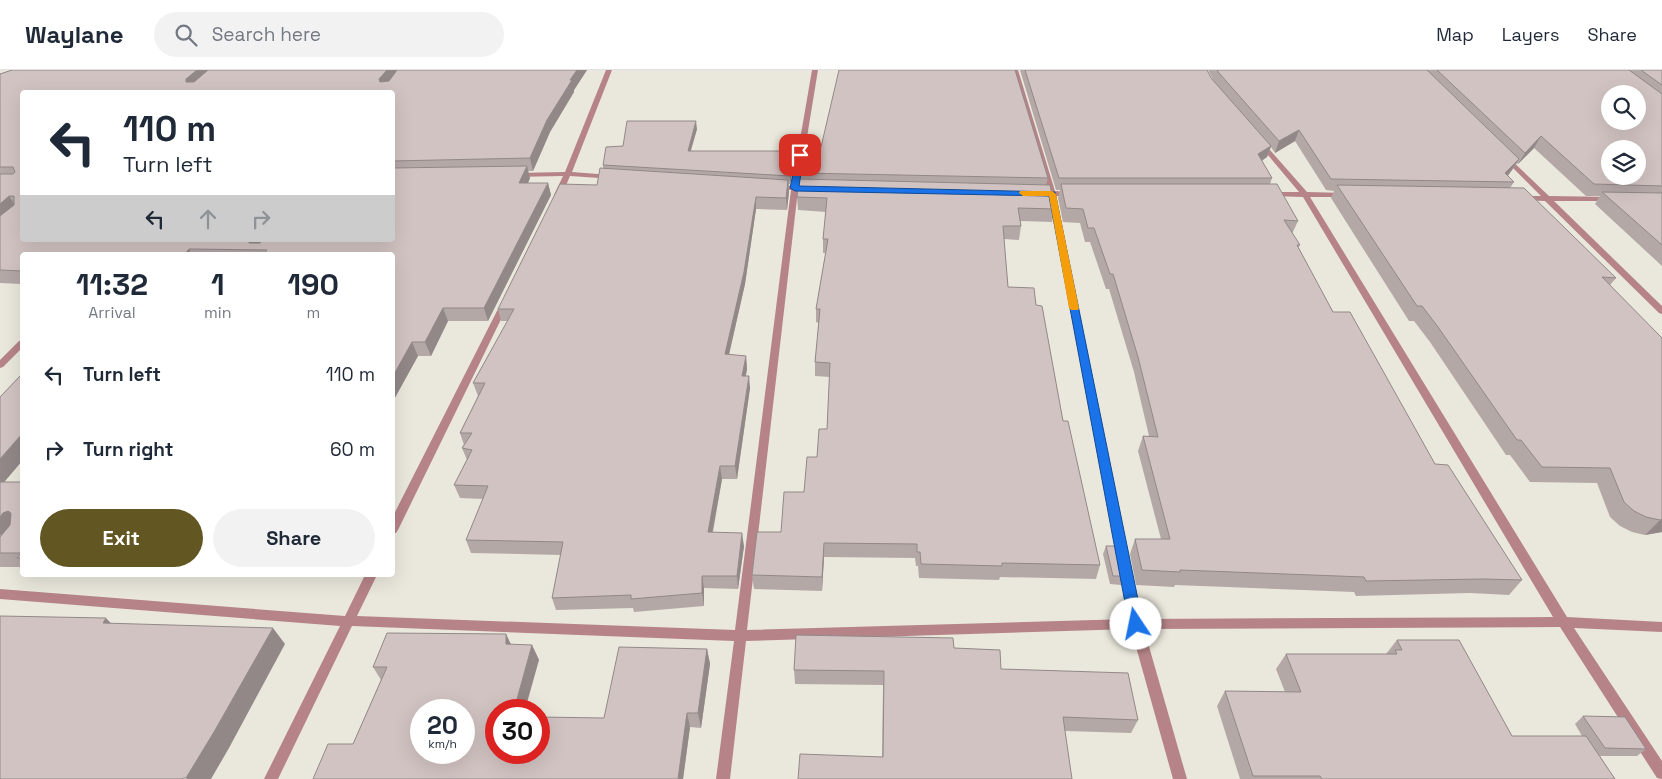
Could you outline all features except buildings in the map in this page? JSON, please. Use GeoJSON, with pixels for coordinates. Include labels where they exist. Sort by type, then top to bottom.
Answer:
{"type":"FeatureCollection","features":[{"type":"Feature","properties":{"kind":"street"},"geometry":{"type":"LineString","coordinates":[[555,200],[568,174],[609,70]]}},
{"type":"Feature","properties":{"kind":"street"},"geometry":{"type":"LineString","coordinates":[[723,779],[795,188],[815,70]]}},
{"type":"Feature","properties":{"kind":"street"},"geometry":{"type":"LineString","coordinates":[[1016,70],[1052,194],[1136,624],[1180,779]]}},
{"type":"Feature","properties":{"kind":"street"},"geometry":{"type":"LineString","coordinates":[[1255,137],[1305,194],[1563,622],[1662,773]]}},
{"type":"Feature","properties":{"kind":"street"},"geometry":{"type":"LineString","coordinates":[[1498,151],[1662,311]]}},
{"type":"Feature","properties":{"kind":"street"},"geometry":{"type":"LineString","coordinates":[[510,175],[568,174],[618,177]]}},
{"type":"Feature","properties":{"kind":"street"},"geometry":{"type":"LineString","coordinates":[[765,186],[824,189]]}},
{"type":"Feature","properties":{"kind":"street"},"geometry":{"type":"LineString","coordinates":[[1032,193],[1081,194]]}},
{"type":"Feature","properties":{"kind":"street"},"geometry":{"type":"LineString","coordinates":[[1257,194],[1354,195]]}},
{"type":"Feature","properties":{"kind":"street"},"geometry":{"type":"LineString","coordinates":[[1508,197],[1624,200]]}},
{"type":"Feature","properties":{"kind":"street"},"geometry":{"type":"LineString","coordinates":[[395,524],[507,299]]}},
{"type":"Feature","properties":{"kind":"street"},"geometry":{"type":"LineString","coordinates":[[0,365],[20,345]]}},
{"type":"Feature","properties":{"kind":"street"},"geometry":{"type":"LineString","coordinates":[[270,779],[369,577]]}},
{"type":"Feature","properties":{"kind":"street"},"geometry":{"type":"LineString","coordinates":[[0,594],[348,621],[740,636],[1136,624],[1563,622],[1662,627]]}},
{"type":"Feature","properties":{"kind":"slow traffic"},"geometry":{"type":"LineString","coordinates":[[1023,193],[1052,194],[1074,308]]}},
{"type":"Feature","properties":{"kind":"route"},"geometry":{"type":"LineString","coordinates":[[800,155],[795,188],[1052,194],[1136,624]]}}]}
